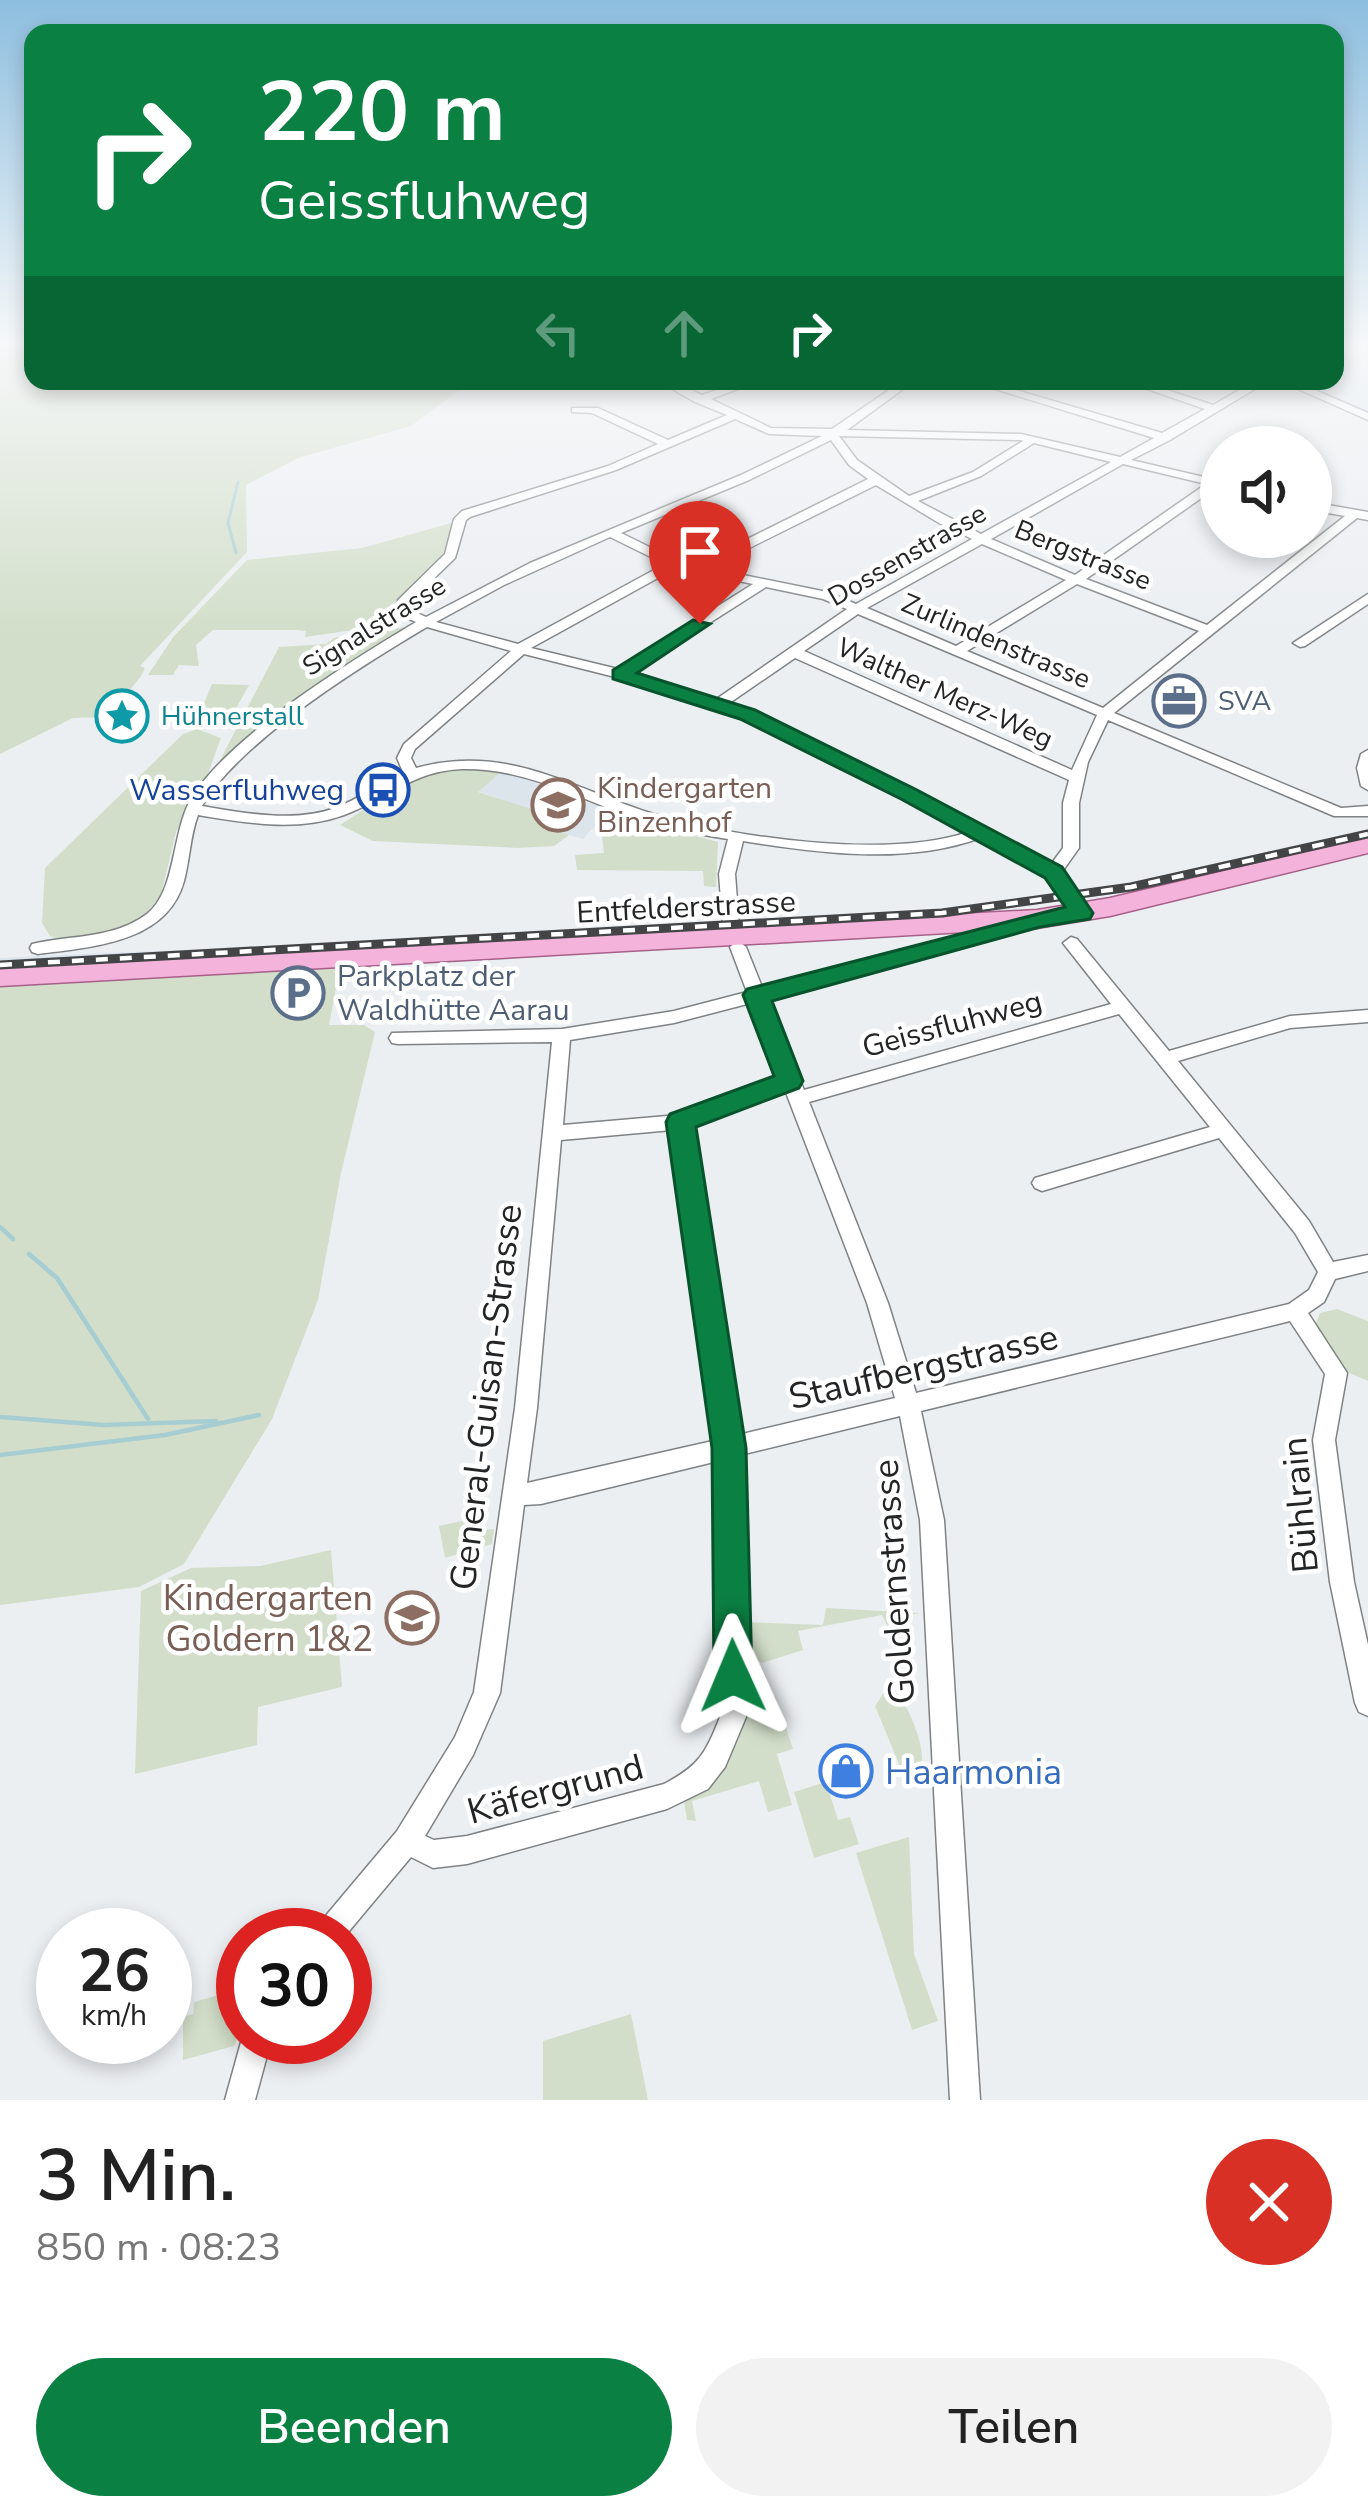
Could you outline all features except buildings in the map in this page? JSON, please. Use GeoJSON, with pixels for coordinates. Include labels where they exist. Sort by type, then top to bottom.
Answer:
{"type":"FeatureCollection","features":[{"type":"Feature","properties":{"kind":"main road","name":"Entfelderstrasse"},"geometry":{"type":"LineString","coordinates":[[0,976],[1037,920],[1368,845]]}},
{"type":"Feature","properties":{"kind":"street"},"geometry":{"type":"LineString","coordinates":[[657,440],[668,445]]}},
{"type":"Feature","properties":{"kind":"street"},"geometry":{"type":"LineString","coordinates":[[679,440],[460,519],[452,555],[404,600],[407,613],[425,624],[719,704],[829,753],[1054,872],[1081,913]]}},
{"type":"Feature","properties":{"kind":"street","name":"Signalstrasse"},"geometry":{"type":"LineString","coordinates":[[38,947],[106,937],[153,916],[175,886],[193,809],[222,769],[257,739],[425,624],[503,580],[709,496],[820,440]]}},
{"type":"Feature","properties":{"kind":"street","name":"Bergstrasse"},"geometry":{"type":"LineString","coordinates":[[838,440],[878,479],[980,540],[1206,629]]}},
{"type":"Feature","properties":{"kind":"street"},"geometry":{"type":"LineString","coordinates":[[910,500],[977,474],[1031,440]]}},
{"type":"Feature","properties":{"kind":"street"},"geometry":{"type":"LineString","coordinates":[[1037,440],[1200,478]]}},
{"type":"Feature","properties":{"kind":"street","name":"Dossenstrasse"},"geometry":{"type":"LineString","coordinates":[[719,704],[858,608],[1162,440]]}},
{"type":"Feature","properties":{"kind":"street"},"geometry":{"type":"LineString","coordinates":[[696,569],[878,479]]}},
{"type":"Feature","properties":{"kind":"street"},"geometry":{"type":"LineString","coordinates":[[959,650],[1077,579],[1200,495]]}},
{"type":"Feature","properties":{"kind":"street"},"geometry":{"type":"LineString","coordinates":[[1332,512],[1368,516]]}},
{"type":"Feature","properties":{"kind":"street"},"geometry":{"type":"LineString","coordinates":[[1054,872],[1071,848],[1077,778],[1105,712],[1352,517]]}},
{"type":"Feature","properties":{"kind":"street","name":"Zurlindenstrasse"},"geometry":{"type":"LineString","coordinates":[[612,532],[674,564],[858,608],[1324,808],[1361,813]]}},
{"type":"Feature","properties":{"kind":"street"},"geometry":{"type":"LineString","coordinates":[[411,774],[404,758],[410,747],[518,650],[674,564]]}},
{"type":"Feature","properties":{"kind":"street"},"geometry":{"type":"LineString","coordinates":[[620,674],[764,583]]}},
{"type":"Feature","properties":{"kind":"street"},"geometry":{"type":"LineString","coordinates":[[1300,643],[1368,598]]}},
{"type":"Feature","properties":{"kind":"street","name":"Walther Merz-Weg"},"geometry":{"type":"LineString","coordinates":[[794,652],[1077,778]]}},
{"type":"Feature","properties":{"kind":"street"},"geometry":{"type":"LineString","coordinates":[[1368,754],[1368,786]]}},
{"type":"Feature","properties":{"kind":"street"},"geometry":{"type":"LineString","coordinates":[[193,809],[258,818],[322,817],[360,804],[411,774],[460,765],[513,769],[643,816],[736,837],[902,848],[953,844],[982,832]]}},
{"type":"Feature","properties":{"kind":"street"},"geometry":{"type":"LineString","coordinates":[[731,925],[727,874],[736,837]]}},
{"type":"Feature","properties":{"kind":"street"},"geometry":{"type":"LineString","coordinates":[[398,1038],[562,1035],[674,1017],[974,941],[1037,920]]}},
{"type":"Feature","properties":{"kind":"street"},"geometry":{"type":"LineString","coordinates":[[1071,943],[1319,1250],[1328,1272],[1317,1296],[1295,1311]]}},
{"type":"Feature","properties":{"kind":"street","name":"Goldernstrasse"},"geometry":{"type":"LineString","coordinates":[[738,947],[910,1402],[932,1520],[965,2100]]}},
{"type":"Feature","properties":{"kind":"street","name":"Geissfluhweg"},"geometry":{"type":"LineString","coordinates":[[555,1133],[680,1122],[1124,1006]]}},
{"type":"Feature","properties":{"kind":"street"},"geometry":{"type":"LineString","coordinates":[[1167,1058],[1290,1022],[1368,1016]]}},
{"type":"Feature","properties":{"kind":"street","name":"General-Guisan-Strasse"},"geometry":{"type":"LineString","coordinates":[[351,1908],[407,1841],[464,1747],[487,1693],[515,1495],[562,1035]]}},
{"type":"Feature","properties":{"kind":"street","name":"Käfergrund"},"geometry":{"type":"LineString","coordinates":[[407,1841],[433,1854],[467,1850],[655,1799],[699,1780],[716,1758],[733,1717],[729,1448],[680,1122]]}},
{"type":"Feature","properties":{"kind":"street"},"geometry":{"type":"LineString","coordinates":[[1042,1183],[1223,1130]]}},
{"type":"Feature","properties":{"kind":"street"},"geometry":{"type":"LineString","coordinates":[[1328,1272],[1368,1263]]}},
{"type":"Feature","properties":{"kind":"street","name":"Staufbergstrasse"},"geometry":{"type":"LineString","coordinates":[[515,1495],[541,1493],[1295,1311]]}},
{"type":"Feature","properties":{"kind":"street","name":"Bühlrain"},"geometry":{"type":"LineString","coordinates":[[1295,1311],[1336,1373],[1324,1440],[1342,1582],[1368,1703]]}},
{"type":"Feature","properties":{"kind":"street"},"geometry":{"type":"LineString","coordinates":[[239,2100],[249,2064]]}},
{"type":"Feature","properties":{"kind":"shaded area","name":"Kindergarten Binzenhof"},"geometry":{"type":"Polygon","coordinates":[[[502,771],[609,811],[583,839],[569,835],[544,824],[553,817],[477,791],[502,771]]]}},
{"type":"Feature","properties":{"kind":"shaded area"},"geometry":{"type":"Polygon","coordinates":[[[1029,900],[1031,905],[920,918],[0,967],[0,958],[841,920],[1029,900]]]}},
{"type":"Feature","properties":{"kind":"green space"},"geometry":{"type":"Polygon","coordinates":[[[0,440],[362,440],[298,458],[246,485],[247,552],[140,666],[145,668],[141,676],[108,717],[73,718],[0,754],[0,440]]]}},
{"type":"Feature","properties":{"kind":"green space"},"geometry":{"type":"Polygon","coordinates":[[[455,522],[451,549],[399,601],[401,623],[305,637],[306,631],[296,630],[213,630],[196,645],[199,666],[179,665],[173,675],[148,675],[174,636],[247,560],[362,548],[455,522]]]}},
{"type":"Feature","properties":{"kind":"green space"},"geometry":{"type":"Polygon","coordinates":[[[412,626],[218,764],[279,647],[326,644],[334,638],[412,626]]]}},
{"type":"Feature","properties":{"kind":"green space"},"geometry":{"type":"Polygon","coordinates":[[[212,684],[249,685],[229,721],[196,723],[212,684]]]}},
{"type":"Feature","properties":{"kind":"green space"},"geometry":{"type":"Polygon","coordinates":[[[197,729],[221,738],[206,779],[176,832],[159,903],[108,933],[78,939],[50,936],[42,923],[45,868],[183,734],[197,729]]]}},
{"type":"Feature","properties":{"kind":"green space"},"geometry":{"type":"Polygon","coordinates":[[[502,771],[478,792],[554,816],[545,825],[569,835],[554,846],[518,848],[373,841],[340,825],[409,780],[435,772],[502,771]]]}},
{"type":"Feature","properties":{"kind":"green space"},"geometry":{"type":"Polygon","coordinates":[[[622,816],[718,842],[716,887],[704,886],[703,871],[577,870],[575,855],[604,853],[602,835],[622,816]]]}},
{"type":"Feature","properties":{"kind":"green space"},"geometry":{"type":"Polygon","coordinates":[[[387,965],[386,976],[337,983],[329,1025],[364,1025],[375,1032],[341,1173],[318,1300],[272,1419],[184,1564],[139,1587],[0,1605],[0,983],[387,965]]]}},
{"type":"Feature","properties":{"kind":"green space"},"geometry":{"type":"Polygon","coordinates":[[[1337,1309],[1368,1321],[1368,1381],[1343,1370],[1315,1326],[1320,1313],[1337,1309]]]}},
{"type":"Feature","properties":{"kind":"green space"},"geometry":{"type":"Polygon","coordinates":[[[475,1518],[478,1531],[494,1529],[492,1544],[445,1558],[439,1526],[475,1518]]]}},
{"type":"Feature","properties":{"kind":"green space"},"geometry":{"type":"Polygon","coordinates":[[[331,1550],[342,1687],[258,1707],[257,1745],[135,1774],[141,1591],[191,1568],[260,1566],[331,1550]]]}},
{"type":"Feature","properties":{"kind":"green space"},"geometry":{"type":"Polygon","coordinates":[[[826,1608],[919,1613],[892,1620],[888,1627],[882,1615],[798,1631],[803,1650],[762,1663],[742,1651],[742,1622],[823,1625],[826,1608]]]}},
{"type":"Feature","properties":{"kind":"green space"},"geometry":{"type":"Polygon","coordinates":[[[764,1688],[776,1697],[793,1749],[777,1754],[792,1805],[768,1812],[759,1781],[692,1801],[696,1821],[687,1820],[684,1801],[719,1771],[739,1731],[743,1700],[764,1688]]]}},
{"type":"Feature","properties":{"kind":"green space"},"geometry":{"type":"Polygon","coordinates":[[[885,1691],[897,1693],[902,1700],[920,1742],[920,1770],[904,1776],[875,1706],[885,1691]]]}},
{"type":"Feature","properties":{"kind":"green space"},"geometry":{"type":"Polygon","coordinates":[[[826,1782],[838,1820],[850,1817],[859,1844],[814,1858],[794,1792],[826,1782]]]}},
{"type":"Feature","properties":{"kind":"green space"},"geometry":{"type":"Polygon","coordinates":[[[909,1837],[914,1954],[938,2021],[912,2030],[856,1853],[909,1837]]]}},
{"type":"Feature","properties":{"kind":"green space"},"geometry":{"type":"Polygon","coordinates":[[[216,1996],[216,2051],[192,2058],[192,2014],[194,2002],[216,1996]]]}},
{"type":"Feature","properties":{"kind":"green space"},"geometry":{"type":"Polygon","coordinates":[[[631,2014],[648,2100],[543,2100],[543,2041],[631,2014]]]}},
{"type":"Feature","properties":{"kind":"waterway"},"geometry":{"type":"LineString","coordinates":[[236,553],[228,523],[238,482]]}},
{"type":"Feature","properties":{"kind":"waterway"},"geometry":{"type":"LineString","coordinates":[[0,1227],[13,1239]]}},
{"type":"Feature","properties":{"kind":"waterway"},"geometry":{"type":"LineString","coordinates":[[29,1254],[57,1278],[148,1419]]}},
{"type":"Feature","properties":{"kind":"waterway"},"geometry":{"type":"LineString","coordinates":[[0,1455],[165,1435],[259,1415]]}},
{"type":"Feature","properties":{"kind":"waterway"},"geometry":{"type":"LineString","coordinates":[[0,1417],[104,1425],[216,1421]]}},
{"type":"Feature","properties":{"kind":"railway"},"geometry":{"type":"LineString","coordinates":[[0,965],[942,913],[1131,887],[1368,834]]}},
{"type":"Feature","properties":{"kind":"place","name":"SVA"},"geometry":{"type":"Point","coordinates":[1179,701]}},
{"type":"Feature","properties":{"kind":"place","name":"Hühnerstall"},"geometry":{"type":"Point","coordinates":[122,716]}},
{"type":"Feature","properties":{"kind":"place","name":"Wasserfluhweg"},"geometry":{"type":"Point","coordinates":[383,790]}},
{"type":"Feature","properties":{"kind":"place","name":"Kindergarten Binzenhof"},"geometry":{"type":"Point","coordinates":[558,805]}},
{"type":"Feature","properties":{"kind":"place","name":"Parkplatz der Waldhütte Aarau"},"geometry":{"type":"Point","coordinates":[298,993]}},
{"type":"Feature","properties":{"kind":"place","name":"Kindergarten Goldern 1&2"},"geometry":{"type":"Point","coordinates":[412,1618]}},
{"type":"Feature","properties":{"kind":"place","name":"Haarmonia"},"geometry":{"type":"Point","coordinates":[846,1771]}},
{"type":"Feature","properties":{"kind":"route"},"geometry":{"type":"LineString","coordinates":[[700,624],[620,674],[748,715],[909,794],[1054,872],[1081,913],[1037,920],[974,941],[757,995],[789,1081],[680,1122],[729,1448],[733,1676]]}}]}
